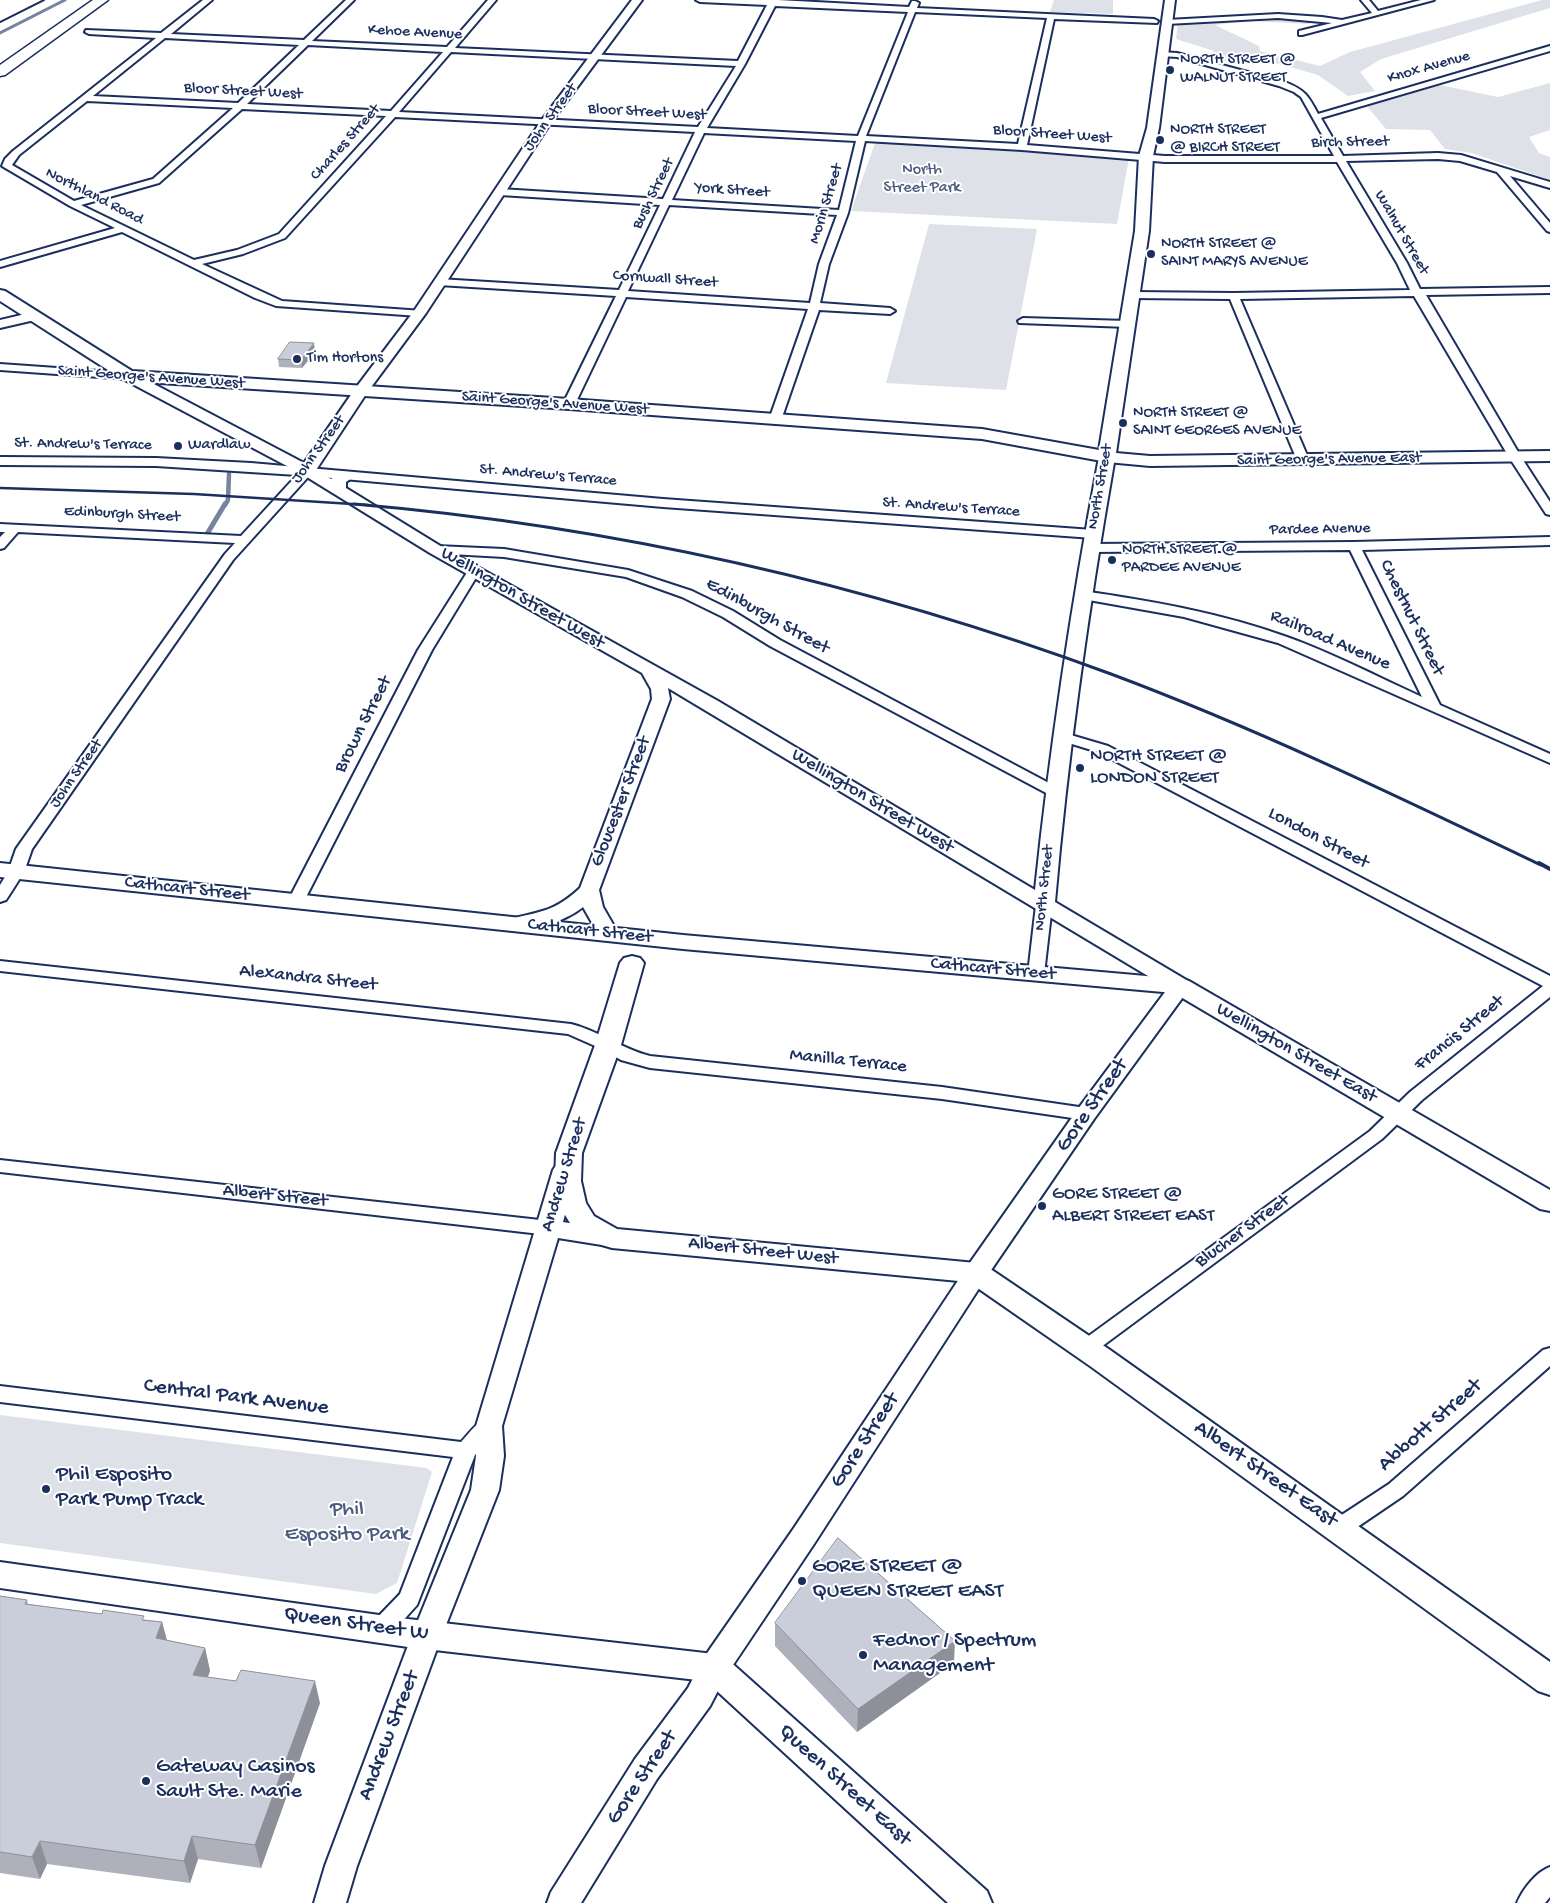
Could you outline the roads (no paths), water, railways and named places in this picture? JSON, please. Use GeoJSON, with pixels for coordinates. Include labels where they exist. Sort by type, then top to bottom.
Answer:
{"type":"FeatureCollection","features":[{"type":"Feature","properties":{"kind":"highway"},"geometry":{"type":"LineString","coordinates":[[0,72],[54,32],[102,0]]}},
{"type":"Feature","properties":{"kind":"main road","name":"North Street"},"geometry":{"type":"LineString","coordinates":[[1108,457],[1142,231],[1146,156],[1153,128],[1163,54],[1160,21],[1170,0]]}},
{"type":"Feature","properties":{"kind":"main road","name":"Wellington Street West"},"geometry":{"type":"LineString","coordinates":[[0,294],[128,376]]}},
{"type":"Feature","properties":{"kind":"main road","name":"Saint George's Avenue West"},"geometry":{"type":"LineString","coordinates":[[128,376],[569,404],[982,434],[1108,457]]}},
{"type":"Feature","properties":{"kind":"main road","name":"Saint George's Avenue East"},"geometry":{"type":"LineString","coordinates":[[1108,457],[1150,461],[1201,462],[1550,456]]}},
{"type":"Feature","properties":{"kind":"main road","name":"Cathcart Street"},"geometry":{"type":"LineString","coordinates":[[8,871],[683,942],[1180,986]]}},
{"type":"Feature","properties":{"kind":"main road"},"geometry":{"type":"LineString","coordinates":[[607,933],[632,963],[652,949],[683,942]]}},
{"type":"Feature","properties":{"kind":"main road","name":"Andrew Street"},"geometry":{"type":"LineString","coordinates":[[570,1152],[608,1045],[632,963]]}},
{"type":"Feature","properties":{"kind":"main road","name":"Wellington Street East"},"geometry":{"type":"LineString","coordinates":[[1180,986],[1550,1202]]}},
{"type":"Feature","properties":{"kind":"main road"},"geometry":{"type":"LineString","coordinates":[[570,1152],[568,1181],[572,1203],[584,1223],[612,1238]]}},
{"type":"Feature","properties":{"kind":"main road","name":"Albert Street West"},"geometry":{"type":"LineString","coordinates":[[612,1238],[976,1273]]}},
{"type":"Feature","properties":{"kind":"main road","name":"Albert Street East"},"geometry":{"type":"LineString","coordinates":[[976,1273],[1086,1348],[1550,1681]]}},
{"type":"Feature","properties":{"kind":"main road","name":"Queen Street W"},"geometry":{"type":"LineString","coordinates":[[0,1575],[427,1635],[714,1668]]}},
{"type":"Feature","properties":{"kind":"main road","name":"Queen Street East"},"geometry":{"type":"LineString","coordinates":[[714,1668],[974,1903]]}},
{"type":"Feature","properties":{"kind":"street","name":"Northland Road"},"geometry":{"type":"LineString","coordinates":[[208,0],[16,153],[8,161],[7,166],[73,204],[259,296],[280,304],[418,314]]}},
{"type":"Feature","properties":{"kind":"street"},"geometry":{"type":"LineString","coordinates":[[73,204],[156,181],[239,107],[350,0]]}},
{"type":"Feature","properties":{"kind":"street","name":"Charles Street"},"geometry":{"type":"LineString","coordinates":[[193,263],[240,252],[282,236],[393,114],[492,0]]}},
{"type":"Feature","properties":{"kind":"street","name":"John Street"},"geometry":{"type":"LineString","coordinates":[[0,897],[8,871],[229,557],[307,471],[360,392],[418,314],[545,123],[597,56],[637,0]]}},
{"type":"Feature","properties":{"kind":"street"},"geometry":{"type":"LineString","coordinates":[[700,0],[1160,21],[1254,16],[1325,19],[1342,23]]}},
{"type":"Feature","properties":{"kind":"street","name":"Morin Street"},"geometry":{"type":"LineString","coordinates":[[775,420],[815,305],[824,264],[843,213],[861,139],[917,0]]}},
{"type":"Feature","properties":{"kind":"street"},"geometry":{"type":"LineString","coordinates":[[1365,0],[1377,14]]}},
{"type":"Feature","properties":{"kind":"street"},"geometry":{"type":"LineString","coordinates":[[1302,34],[1430,0]]}},
{"type":"Feature","properties":{"kind":"street","name":"Bush Street"},"geometry":{"type":"LineString","coordinates":[[569,404],[701,130],[740,64],[772,2]]}},
{"type":"Feature","properties":{"kind":"street"},"geometry":{"type":"LineString","coordinates":[[1022,147],[1051,17]]}},
{"type":"Feature","properties":{"kind":"street","name":"Kehoe Avenue"},"geometry":{"type":"LineString","coordinates":[[89,32],[449,48],[740,64]]}},
{"type":"Feature","properties":{"kind":"street","name":"Knox Avenue"},"geometry":{"type":"LineString","coordinates":[[1316,117],[1550,48]]}},
{"type":"Feature","properties":{"kind":"street","name":"Walnut Street"},"geometry":{"type":"LineString","coordinates":[[1163,54],[1177,55],[1297,90],[1304,96],[1339,159],[1406,270],[1416,292],[1421,296],[1515,456],[1550,511]]}},
{"type":"Feature","properties":{"kind":"street","name":"Bloor Street West"},"geometry":{"type":"LineString","coordinates":[[87,98],[1022,147],[1146,156]]}},
{"type":"Feature","properties":{"kind":"street","name":"Birch Street"},"geometry":{"type":"LineString","coordinates":[[1146,156],[1165,159],[1339,159],[1438,156],[1461,158],[1550,185]]}},
{"type":"Feature","properties":{"kind":"street"},"geometry":{"type":"LineString","coordinates":[[1498,168],[1536,192],[1550,229]]}},
{"type":"Feature","properties":{"kind":"street","name":"York Street"},"geometry":{"type":"LineString","coordinates":[[500,192],[843,213]]}},
{"type":"Feature","properties":{"kind":"street"},"geometry":{"type":"LineString","coordinates":[[0,264],[123,229]]}},
{"type":"Feature","properties":{"kind":"street","name":"Cornwall Street"},"geometry":{"type":"LineString","coordinates":[[439,282],[890,311]]}},
{"type":"Feature","properties":{"kind":"street"},"geometry":{"type":"LineString","coordinates":[[1132,295],[1234,296],[1550,290]]}},
{"type":"Feature","properties":{"kind":"street"},"geometry":{"type":"LineString","coordinates":[[1234,296],[1303,460]]}},
{"type":"Feature","properties":{"kind":"street"},"geometry":{"type":"LineString","coordinates":[[0,324],[34,316]]}},
{"type":"Feature","properties":{"kind":"street"},"geometry":{"type":"LineString","coordinates":[[1023,321],[1128,324]]}},
{"type":"Feature","properties":{"kind":"street","name":"Saint George's Avenue West"},"geometry":{"type":"LineString","coordinates":[[0,367],[128,376]]}},
{"type":"Feature","properties":{"kind":"street","name":"Wellington Street West"},"geometry":{"type":"LineString","coordinates":[[128,376],[307,471],[436,550],[712,705],[1044,905]]}},
{"type":"Feature","properties":{"kind":"street","name":"North Street"},"geometry":{"type":"LineString","coordinates":[[1036,974],[1055,792],[1083,595],[1108,457]]}},
{"type":"Feature","properties":{"kind":"street","name":"St. Andrew's Terrace"},"geometry":{"type":"LineString","coordinates":[[0,461],[156,462],[348,474],[1092,541]]}},
{"type":"Feature","properties":{"kind":"street"},"geometry":{"type":"LineString","coordinates":[[338,490],[338,480],[348,474]]}},
{"type":"Feature","properties":{"kind":"street","name":"Edinburgh Street"},"geometry":{"type":"LineString","coordinates":[[0,528],[243,540]]}},
{"type":"Feature","properties":{"kind":"street"},"geometry":{"type":"LineString","coordinates":[[0,545],[15,528]]}},
{"type":"Feature","properties":{"kind":"street","name":"Pardee Avenue"},"geometry":{"type":"LineString","coordinates":[[1092,541],[1354,546],[1550,541]]}},
{"type":"Feature","properties":{"kind":"street","name":"Chestnut Street"},"geometry":{"type":"LineString","coordinates":[[1354,546],[1434,707]]}},
{"type":"Feature","properties":{"kind":"street","name":"Edinburgh Street"},"geometry":{"type":"LineString","coordinates":[[436,550],[504,553],[628,574],[687,594],[728,614],[775,643],[1055,792]]}},
{"type":"Feature","properties":{"kind":"street","name":"Brown Street"},"geometry":{"type":"LineString","coordinates":[[296,901],[425,650],[474,571]]}},
{"type":"Feature","properties":{"kind":"street","name":"Railroad Avenue"},"geometry":{"type":"LineString","coordinates":[[1083,595],[1150,604],[1237,624],[1283,640],[1549,758]]}},
{"type":"Feature","properties":{"kind":"street","name":"Gloucester Street"},"geometry":{"type":"LineString","coordinates":[[607,933],[593,907],[589,890],[662,699],[660,689],[650,671]]}},
{"type":"Feature","properties":{"kind":"street"},"geometry":{"type":"LineString","coordinates":[[658,711],[680,704],[712,705]]}},
{"type":"Feature","properties":{"kind":"street","name":"London Street"},"geometry":{"type":"LineString","coordinates":[[1064,737],[1103,749],[1550,983]]}},
{"type":"Feature","properties":{"kind":"street"},"geometry":{"type":"LineString","coordinates":[[514,924],[557,915],[573,905],[589,890]]}},
{"type":"Feature","properties":{"kind":"street","name":"Wellington Street East"},"geometry":{"type":"LineString","coordinates":[[1044,905],[1180,986]]}},
{"type":"Feature","properties":{"kind":"street","name":"Alexandra Street"},"geometry":{"type":"LineString","coordinates":[[0,966],[571,1030],[608,1045]]}},
{"type":"Feature","properties":{"kind":"street","name":"Gore Street"},"geometry":{"type":"LineString","coordinates":[[563,1903],[646,1770],[699,1697],[714,1668],[804,1536],[976,1273],[1086,1114],[1180,986]]}},
{"type":"Feature","properties":{"kind":"street","name":"Francis Street"},"geometry":{"type":"LineString","coordinates":[[1398,1114],[1416,1096],[1550,989]]}},
{"type":"Feature","properties":{"kind":"street","name":"Manilla Terrace"},"geometry":{"type":"LineString","coordinates":[[608,1045],[627,1056],[650,1062],[942,1093],[1086,1114]]}},
{"type":"Feature","properties":{"kind":"street","name":"Blucher Street"},"geometry":{"type":"LineString","coordinates":[[1086,1348],[1376,1135],[1398,1114]]}},
{"type":"Feature","properties":{"kind":"street","name":"Andrew Street"},"geometry":{"type":"LineString","coordinates":[[330,1903],[341,1866],[427,1635],[484,1490],[490,1456],[489,1426],[570,1152]]}},
{"type":"Feature","properties":{"kind":"street","name":"Albert Street"},"geometry":{"type":"LineString","coordinates":[[0,1166],[549,1228]]}},
{"type":"Feature","properties":{"kind":"street","name":"Albert Street West"},"geometry":{"type":"LineString","coordinates":[[549,1228],[612,1238]]}},
{"type":"Feature","properties":{"kind":"street","name":"Abbott Street"},"geometry":{"type":"LineString","coordinates":[[1339,1528],[1396,1490],[1550,1355]]}},
{"type":"Feature","properties":{"kind":"street","name":"Central Park Avenue"},"geometry":{"type":"LineString","coordinates":[[0,1394],[466,1451]]}},
{"type":"Feature","properties":{"kind":"street","name":"Andrew Street"},"geometry":{"type":"LineString","coordinates":[[381,1629],[409,1599],[466,1451],[489,1426]]}},
{"type":"Feature","properties":{"kind":"street"},"geometry":{"type":"LineString","coordinates":[[1529,1903],[1550,1878]]}},
{"type":"Feature","properties":{"kind":"waterway"},"geometry":{"type":"LineString","coordinates":[[0,33],[65,0]]}},
{"type":"Feature","properties":{"kind":"waterway"},"geometry":{"type":"LineString","coordinates":[[225,505],[228,500],[229,474]]}},
{"type":"Feature","properties":{"kind":"waterway"},"geometry":{"type":"LineString","coordinates":[[207,534],[225,504]]}},
{"type":"Feature","properties":{"kind":"railway"},"geometry":{"type":"LineString","coordinates":[[0,22],[44,0]]}},
{"type":"Feature","properties":{"kind":"railway"},"geometry":{"type":"LineString","coordinates":[[0,488],[194,494],[357,504]]}},
{"type":"Feature","properties":{"kind":"railway"},"geometry":{"type":"LineString","coordinates":[[357,504],[368,505]]}},
{"type":"Feature","properties":{"kind":"railway"},"geometry":{"type":"LineString","coordinates":[[357,504],[451,514],[547,527],[643,544],[833,586],[926,613],[1019,642],[1111,674],[1220,717],[1381,789],[1541,865]]}},
{"type":"Feature","properties":{"kind":"railway"},"geometry":{"type":"LineString","coordinates":[[1539,863],[1550,869]]}},
{"type":"Feature","properties":{"kind":"place","name":"NORTH STREET @ WALNUT STREET"},"geometry":{"type":"Point","coordinates":[1170,70]}},
{"type":"Feature","properties":{"kind":"place","name":"NORTH STREET @ BIRCH STREET"},"geometry":{"type":"Point","coordinates":[1160,140]}},
{"type":"Feature","properties":{"kind":"place","name":"NORTH STREET @ SAINT MARYS AVENUE"},"geometry":{"type":"Point","coordinates":[1151,254]}},
{"type":"Feature","properties":{"kind":"place","name":"Tim Hortons"},"geometry":{"type":"Point","coordinates":[297,359]}},
{"type":"Feature","properties":{"kind":"place","name":"NORTH STREET @ SAINT GEORGES AVENUE"},"geometry":{"type":"Point","coordinates":[1123,423]}},
{"type":"Feature","properties":{"kind":"place","name":"Wardlaw"},"geometry":{"type":"Point","coordinates":[178,446]}},
{"type":"Feature","properties":{"kind":"place","name":"NORTH STREET @ PARDEE AVENUE"},"geometry":{"type":"Point","coordinates":[1112,560]}},
{"type":"Feature","properties":{"kind":"place","name":"NORTH STREET @ LONDON STREET"},"geometry":{"type":"Point","coordinates":[1080,768]}},
{"type":"Feature","properties":{"kind":"place","name":"GORE STREET @ ALBERT STREET EAST"},"geometry":{"type":"Point","coordinates":[1042,1206]}},
{"type":"Feature","properties":{"kind":"place","name":"Phil Esposito Park Pump Track"},"geometry":{"type":"Point","coordinates":[46,1489]}},
{"type":"Feature","properties":{"kind":"place","name":"GORE STREET @ QUEEN STREET EAST"},"geometry":{"type":"Point","coordinates":[802,1581]}},
{"type":"Feature","properties":{"kind":"place","name":"Fednor / Spectrum Management"},"geometry":{"type":"Point","coordinates":[863,1655]}},
{"type":"Feature","properties":{"kind":"place","name":"Gateway Casinos Sault Ste. Marie"},"geometry":{"type":"Point","coordinates":[146,1781]}},
{"type":"Feature","properties":{"kind":"park label","name":"North Street Park"},"geometry":{"type":"Point","coordinates":[922,180]}},
{"type":"Feature","properties":{"kind":"park label","name":"Phil Esposito Park"},"geometry":{"type":"Point","coordinates":[347,1524]}}]}
